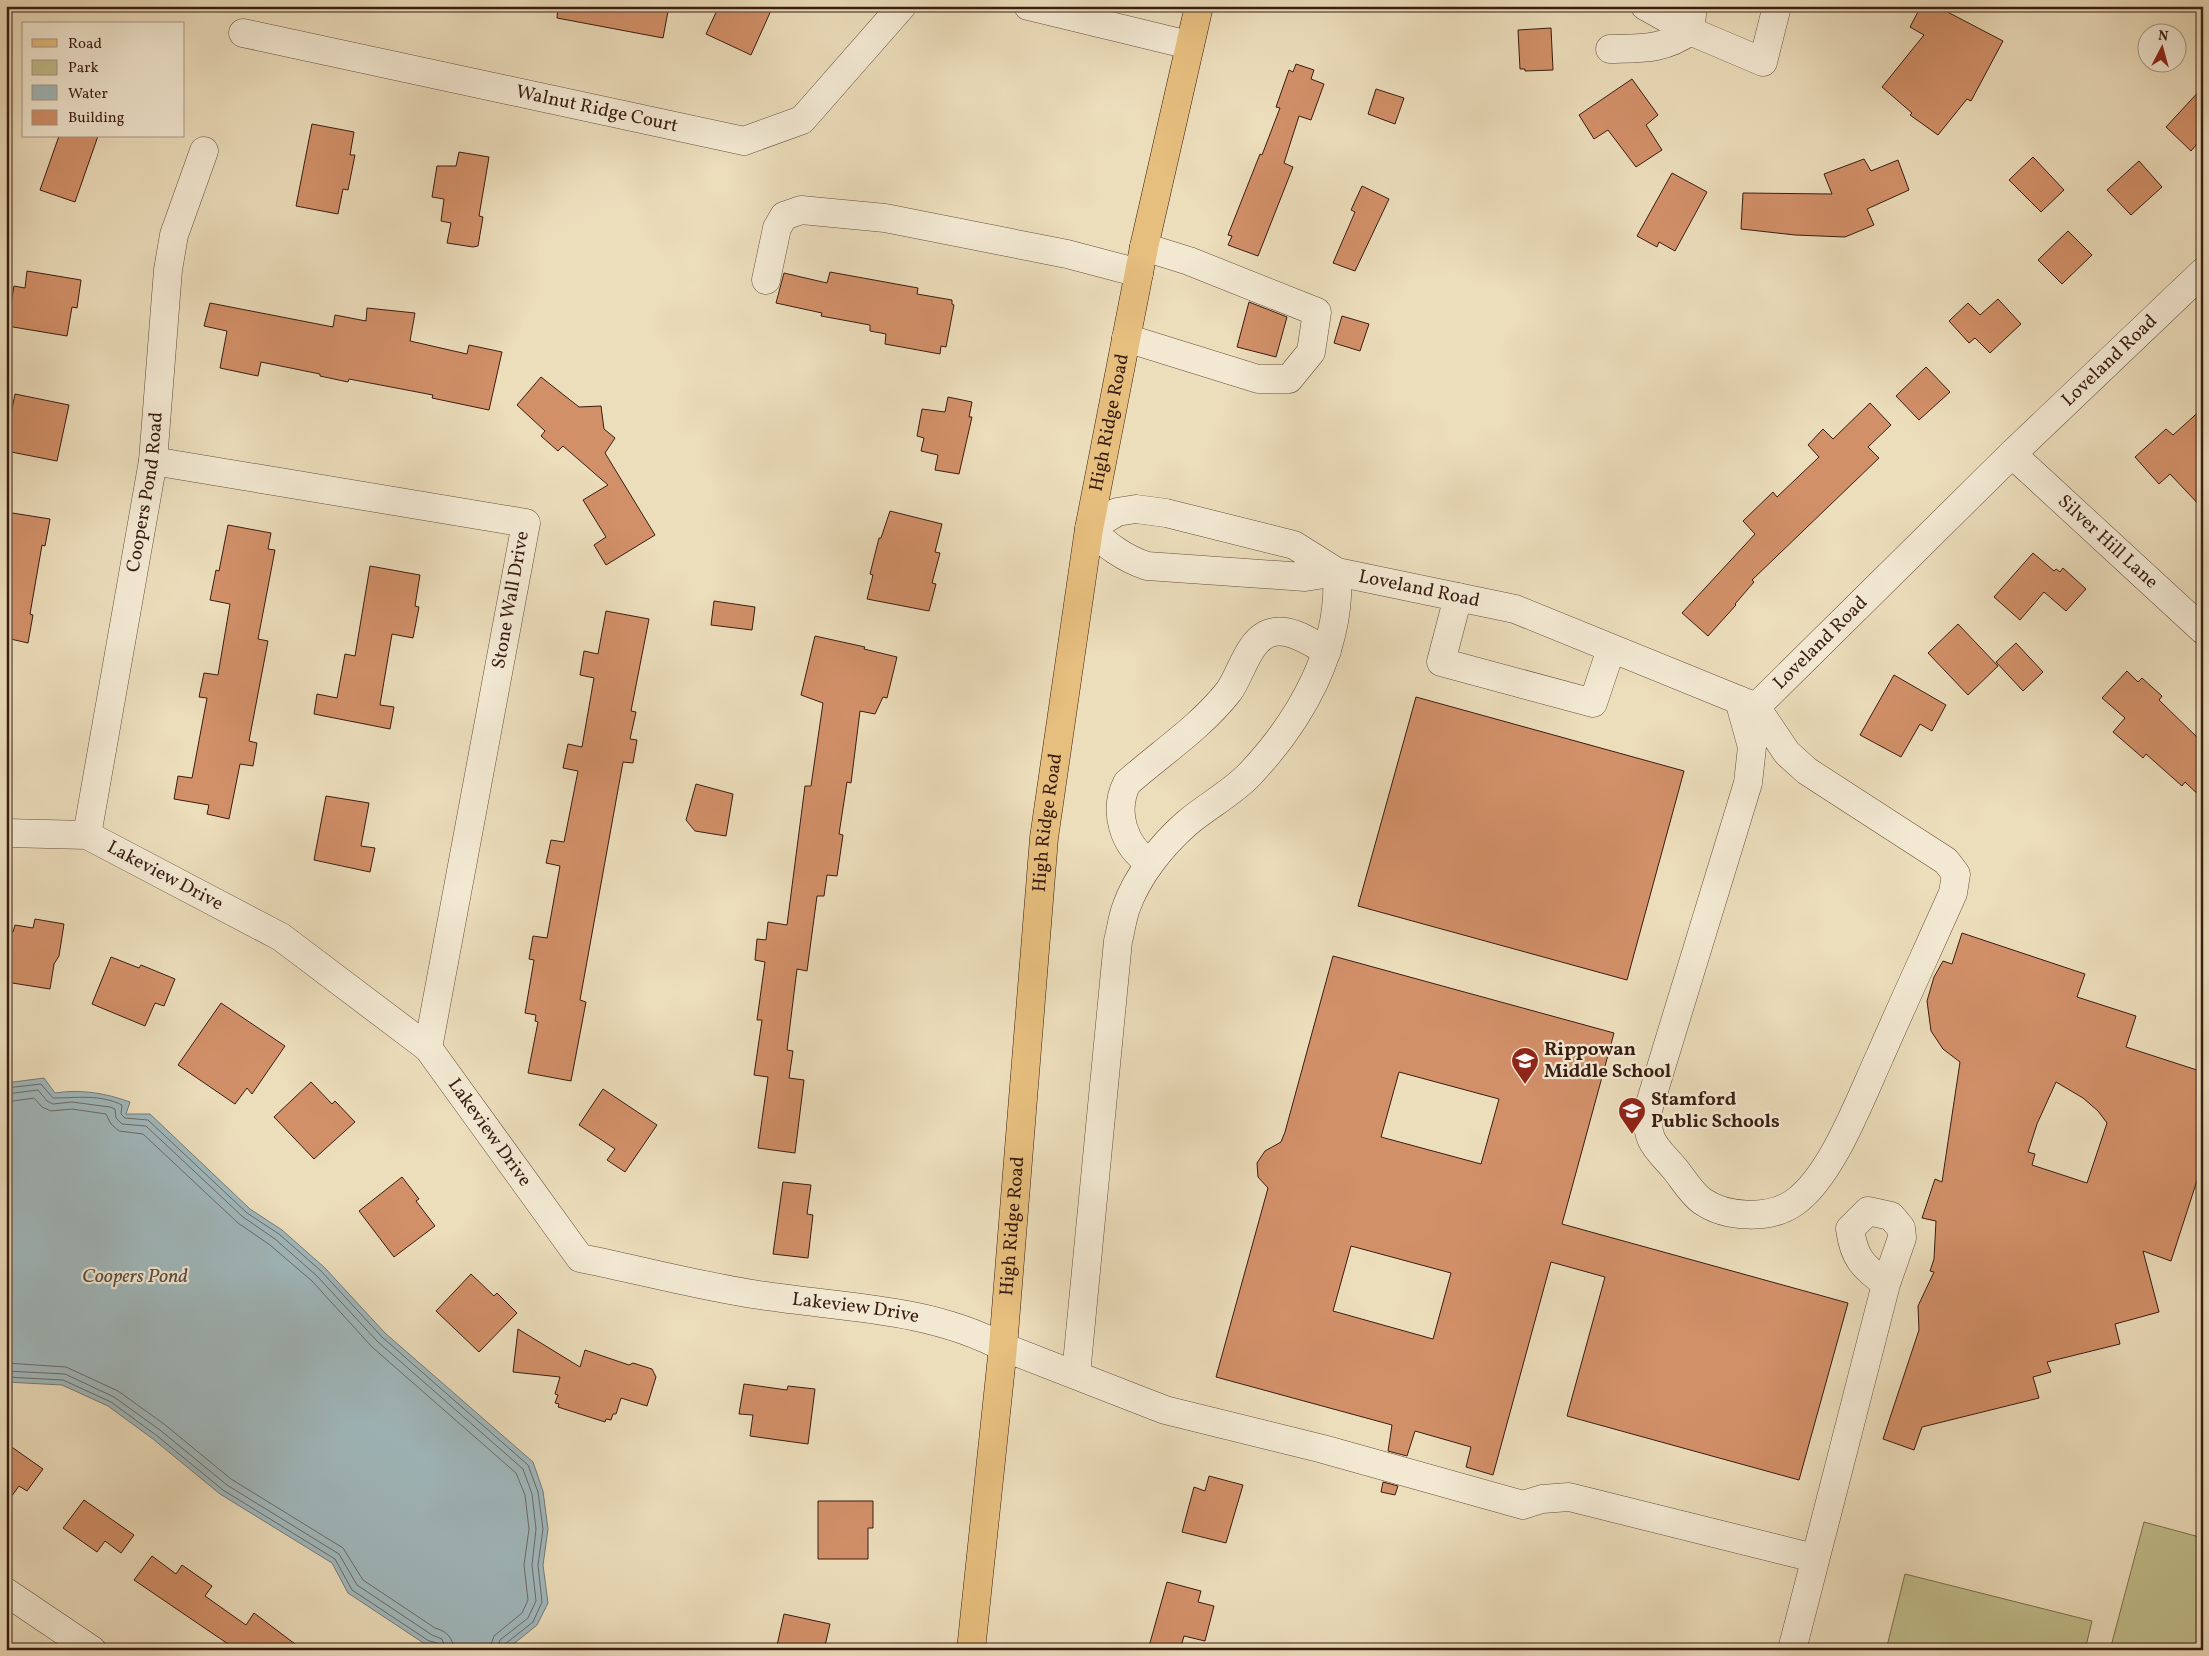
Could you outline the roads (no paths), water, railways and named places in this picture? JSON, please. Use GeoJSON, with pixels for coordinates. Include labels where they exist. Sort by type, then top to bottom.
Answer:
{"type":"FeatureCollection","features":[{"type":"Feature","properties":{"kind":"main road","name":"High Ridge Road"},"geometry":{"type":"LineString","coordinates":[[971,1650],[1003,1347],[1044,838],[1089,529],[1144,247],[1199,6]]}},
{"type":"Feature","properties":{"kind":"street","name":"Walnut Ridge Court"},"geometry":{"type":"LineString","coordinates":[[243,33],[744,140],[802,120],[902,6]]}},
{"type":"Feature","properties":{"kind":"street"},"geometry":{"type":"LineString","coordinates":[[1028,6],[1189,45]]}},
{"type":"Feature","properties":{"kind":"street"},"geometry":{"type":"LineString","coordinates":[[1645,6],[1691,18],[1763,62],[1777,6]]}},
{"type":"Feature","properties":{"kind":"street"},"geometry":{"type":"LineString","coordinates":[[1610,50],[1661,46],[1675,42],[1691,18]]}},
{"type":"Feature","properties":{"kind":"street","name":"Coopers Pond Road"},"geometry":{"type":"LineString","coordinates":[[87,835],[153,461],[168,270],[174,235],[204,151]]}},
{"type":"Feature","properties":{"kind":"street"},"geometry":{"type":"LineString","coordinates":[[766,280],[778,228],[784,216],[801,210],[885,218],[1067,254],[1139,273]]}},
{"type":"Feature","properties":{"kind":"street"},"geometry":{"type":"LineString","coordinates":[[1126,338],[1258,379],[1289,379],[1311,352],[1317,312],[1188,261],[1144,247]]}},
{"type":"Feature","properties":{"kind":"street","name":"Loveland Road"},"geometry":{"type":"LineString","coordinates":[[1337,572],[1305,577],[1147,566],[1128,560],[1089,529],[1117,512],[1136,509],[1158,511],[1294,545],[1337,572],[1515,609],[1747,704],[2203,272]]}},
{"type":"Feature","properties":{"kind":"street","name":"Silver Hill Lane"},"geometry":{"type":"LineString","coordinates":[[2012,454],[2203,630]]}},
{"type":"Feature","properties":{"kind":"street","name":"Stone Wall Drive"},"geometry":{"type":"LineString","coordinates":[[153,461],[526,523],[428,1048]]}},
{"type":"Feature","properties":{"kind":"street"},"geometry":{"type":"LineString","coordinates":[[1076,1374],[1118,941],[1126,907],[1150,863],[1186,824],[1250,775],[1296,717],[1320,670],[1327,651],[1339,597],[1337,572]]}},
{"type":"Feature","properties":{"kind":"street"},"geometry":{"type":"LineString","coordinates":[[1458,597],[1441,662],[1593,703],[1611,649]]}},
{"type":"Feature","properties":{"kind":"street"},"geometry":{"type":"LineString","coordinates":[[1150,863],[1138,855],[1128,840],[1120,817],[1121,796],[1127,783],[1207,716],[1230,689],[1258,640],[1274,632],[1294,634],[1327,651]]}},
{"type":"Feature","properties":{"kind":"street"},"geometry":{"type":"LineString","coordinates":[[1747,704],[1787,753],[1807,772],[1946,861],[1956,874],[1953,893],[1840,1144],[1813,1184],[1795,1203],[1768,1214],[1742,1214],[1716,1208],[1701,1200],[1653,1143],[1647,1130],[1648,1110],[1748,783],[1752,747],[1747,704]]}},
{"type":"Feature","properties":{"kind":"street","name":"Lakeview Drive"},"geometry":{"type":"LineString","coordinates":[[6,833],[87,835],[281,937],[428,1048],[580,1258],[757,1295],[924,1316],[980,1335],[1003,1347],[1166,1410],[1523,1505],[1542,1499],[1569,1497],[1814,1558]]}},
{"type":"Feature","properties":{"kind":"street"},"geometry":{"type":"LineString","coordinates":[[1792,1650],[1814,1558],[1886,1284]]}},
{"type":"Feature","properties":{"kind":"street"},"geometry":{"type":"LineString","coordinates":[[6,1592],[79,1646]]}},
{"type":"Feature","properties":{"kind":"water","name":"Coopers Pond"},"geometry":{"type":"Polygon","coordinates":[[[44,1078],[55,1093],[74,1091],[102,1094],[130,1102],[126,1114],[150,1114],[250,1209],[282,1230],[325,1268],[385,1333],[533,1462],[543,1491],[548,1529],[543,1565],[548,1603],[537,1625],[506,1650],[445,1650],[428,1646],[348,1593],[332,1563],[220,1494],[153,1439],[108,1406],[62,1385],[6,1382],[6,1083],[44,1078]]]}},
{"type":"Feature","properties":{"kind":"place","name":"Rippowan Middle School"},"geometry":{"type":"Point","coordinates":[1525,1085]}},
{"type":"Feature","properties":{"kind":"place","name":"Stamford Public Schools"},"geometry":{"type":"Point","coordinates":[1632,1135]}}]}
